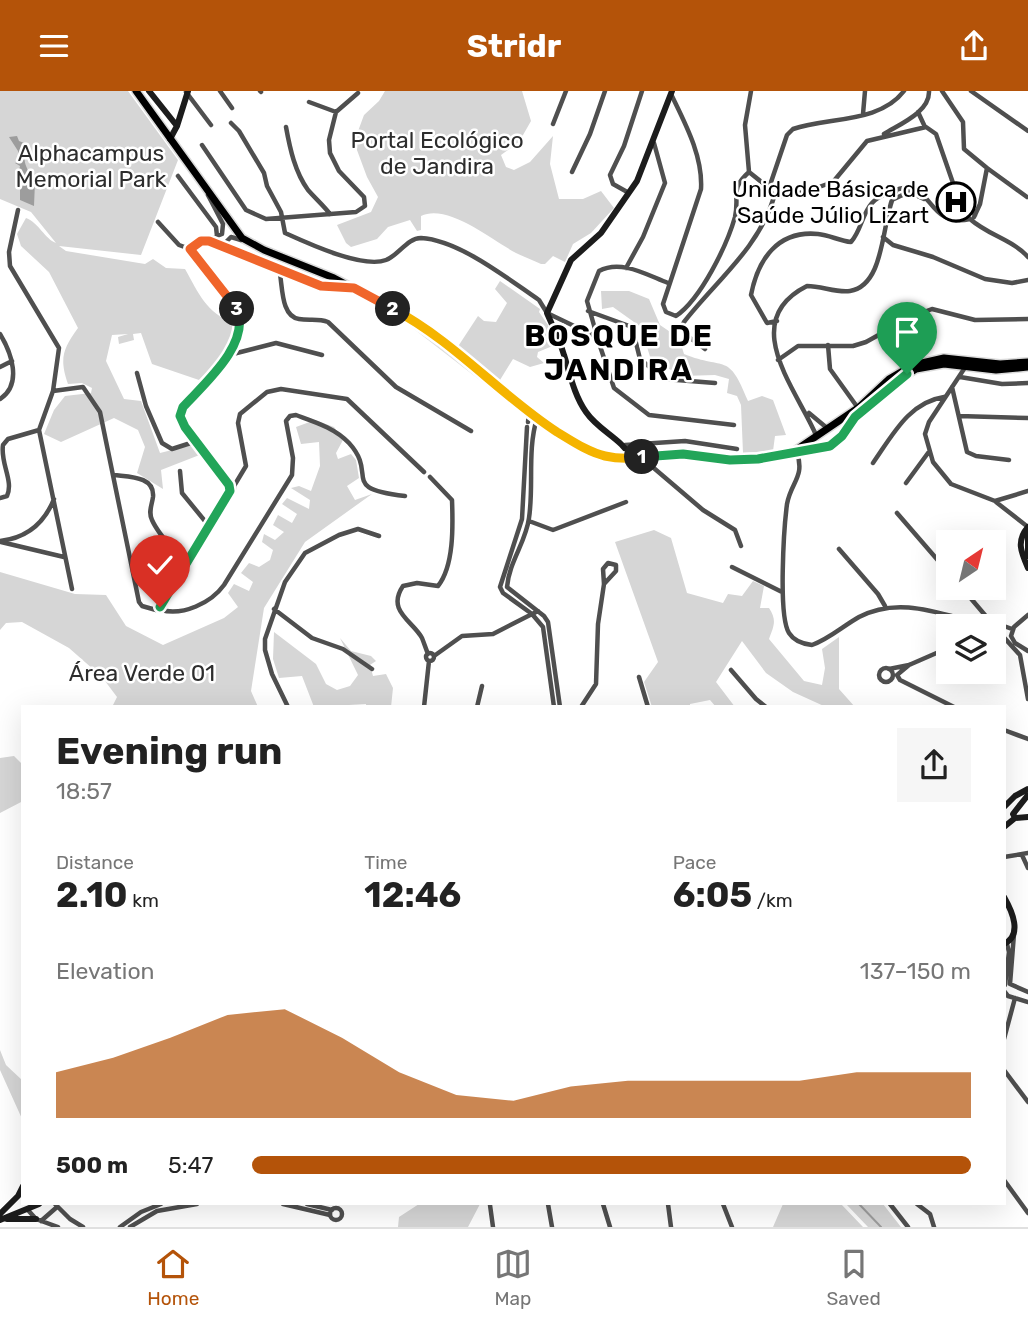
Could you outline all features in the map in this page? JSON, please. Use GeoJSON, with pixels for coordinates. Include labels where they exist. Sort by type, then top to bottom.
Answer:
{"type":"FeatureCollection","features":[{"type":"Feature","properties":{"kind":"main road"},"geometry":{"type":"LineString","coordinates":[[136,91],[242,238],[264,250],[322,272],[419,325],[528,420],[537,418],[603,456],[637,458],[683,454],[730,460],[797,453],[810,447],[823,447],[837,442],[855,417],[907,374],[934,364],[1028,364]]}},
{"type":"Feature","properties":{"kind":"main road"},"geometry":{"type":"LineString","coordinates":[[787,455],[858,408],[889,379],[913,365],[944,358],[968,364]]}},
{"type":"Feature","properties":{"kind":"main road"},"geometry":{"type":"LineString","coordinates":[[836,422],[843,425],[845,432]]}},
{"type":"Feature","properties":{"kind":"main road"},"geometry":{"type":"LineString","coordinates":[[816,435],[816,442],[823,447]]}},
{"type":"Feature","properties":{"kind":"street"},"geometry":{"type":"LineString","coordinates":[[149,91],[177,126]]}},
{"type":"Feature","properties":{"kind":"street"},"geometry":{"type":"LineString","coordinates":[[220,91],[232,108]]}},
{"type":"Feature","properties":{"kind":"street"},"geometry":{"type":"LineString","coordinates":[[553,124],[565,91]]}},
{"type":"Feature","properties":{"kind":"street"},"geometry":{"type":"LineString","coordinates":[[572,172],[590,134],[605,91]]}},
{"type":"Feature","properties":{"kind":"street"},"geometry":{"type":"LineString","coordinates":[[629,193],[613,184],[610,175],[624,146],[642,91]]}},
{"type":"Feature","properties":{"kind":"street"},"geometry":{"type":"LineString","coordinates":[[751,91],[744,125],[749,172],[769,188],[774,197]]}},
{"type":"Feature","properties":{"kind":"street"},"geometry":{"type":"LineString","coordinates":[[863,114],[865,91]]}},
{"type":"Feature","properties":{"kind":"street"},"geometry":{"type":"LineString","coordinates":[[769,188],[787,135],[793,129],[890,106],[904,91]]}},
{"type":"Feature","properties":{"kind":"street"},"geometry":{"type":"LineString","coordinates":[[881,136],[927,104],[929,91]]}},
{"type":"Feature","properties":{"kind":"street"},"geometry":{"type":"LineString","coordinates":[[942,91],[963,122],[964,149],[1027,197]]}},
{"type":"Feature","properties":{"kind":"street"},"geometry":{"type":"LineString","coordinates":[[971,91],[1028,131]]}},
{"type":"Feature","properties":{"kind":"street"},"geometry":{"type":"LineString","coordinates":[[170,139],[177,126],[187,92]]}},
{"type":"Feature","properties":{"kind":"street"},"geometry":{"type":"LineString","coordinates":[[187,92],[211,125]]}},
{"type":"Feature","properties":{"kind":"street"},"geometry":{"type":"LineString","coordinates":[[671,92],[702,176],[701,189],[690,225],[668,283],[664,309],[676,316],[702,286],[734,219],[738,183],[749,172]]}},
{"type":"Feature","properties":{"kind":"street"},"geometry":{"type":"LineString","coordinates":[[547,313],[571,260],[601,233],[643,171],[671,92]]}},
{"type":"Feature","properties":{"kind":"street"},"geometry":{"type":"LineString","coordinates":[[202,145],[246,210],[266,219],[356,212],[365,206],[365,202],[339,171],[330,153],[329,140],[336,112],[358,93]]}},
{"type":"Feature","properties":{"kind":"street"},"geometry":{"type":"LineString","coordinates":[[309,103],[336,112]]}},
{"type":"Feature","properties":{"kind":"street"},"geometry":{"type":"LineString","coordinates":[[918,112],[921,123],[936,134],[953,183],[973,217],[993,236],[1028,249]]}},
{"type":"Feature","properties":{"kind":"street"},"geometry":{"type":"LineString","coordinates":[[231,123],[254,154],[283,219],[282,227],[285,233],[371,263],[388,259],[417,238],[450,245],[539,300],[563,350],[579,401],[588,415],[703,510],[735,530],[741,546]]}},
{"type":"Feature","properties":{"kind":"street"},"geometry":{"type":"LineString","coordinates":[[286,127],[300,175],[308,189],[330,214]]}},
{"type":"Feature","properties":{"kind":"street"},"geometry":{"type":"LineString","coordinates":[[774,197],[805,192],[833,182],[867,141],[926,127]]}},
{"type":"Feature","properties":{"kind":"street"},"geometry":{"type":"LineString","coordinates":[[626,268],[643,237],[665,183],[654,143]]}},
{"type":"Feature","properties":{"kind":"street"},"geometry":{"type":"LineString","coordinates":[[973,217],[980,204],[988,168]]}},
{"type":"Feature","properties":{"kind":"street"},"geometry":{"type":"LineString","coordinates":[[178,176],[216,227],[219,235]]}},
{"type":"Feature","properties":{"kind":"street"},"geometry":{"type":"LineString","coordinates":[[777,321],[770,324],[765,321],[752,300],[752,290],[774,245],[794,237],[819,234],[851,242],[868,208],[884,195],[898,189],[913,187],[942,217],[953,221],[973,217]]}},
{"type":"Feature","properties":{"kind":"street"},"geometry":{"type":"LineString","coordinates":[[816,435],[806,410],[778,361],[774,343],[777,321],[786,302],[807,286],[847,292],[857,289],[870,277],[880,255],[892,200],[898,189]]}},
{"type":"Feature","properties":{"kind":"street"},"geometry":{"type":"LineString","coordinates":[[206,191],[223,224],[219,235]]}},
{"type":"Feature","properties":{"kind":"street"},"geometry":{"type":"LineString","coordinates":[[892,200],[909,192],[928,201]]}},
{"type":"Feature","properties":{"kind":"street"},"geometry":{"type":"LineString","coordinates":[[884,195],[892,200]]}},
{"type":"Feature","properties":{"kind":"street"},"geometry":{"type":"LineString","coordinates":[[705,349],[685,334],[682,326],[708,291],[737,263],[765,219],[774,197]]}},
{"type":"Feature","properties":{"kind":"street"},"geometry":{"type":"LineString","coordinates":[[18,210],[9,252],[10,267],[59,348],[54,391],[39,430],[72,589]]}},
{"type":"Feature","properties":{"kind":"street"},"geometry":{"type":"LineString","coordinates":[[158,222],[179,245],[190,249],[238,310],[240,322],[229,355],[181,412],[181,421],[231,487]]}},
{"type":"Feature","properties":{"kind":"street"},"geometry":{"type":"LineString","coordinates":[[209,241],[232,231],[242,238]]}},
{"type":"Feature","properties":{"kind":"street"},"geometry":{"type":"LineString","coordinates":[[222,246],[234,237],[264,250]]}},
{"type":"Feature","properties":{"kind":"street"},"geometry":{"type":"LineString","coordinates":[[883,237],[893,245],[921,253],[985,279],[1012,283],[1028,280]]}},
{"type":"Feature","properties":{"kind":"street"},"geometry":{"type":"LineString","coordinates":[[190,249],[201,241],[209,241],[321,286],[354,288]]}},
{"type":"Feature","properties":{"kind":"street"},"geometry":{"type":"LineString","coordinates":[[880,255],[893,245]]}},
{"type":"Feature","properties":{"kind":"street"},"geometry":{"type":"LineString","coordinates":[[1019,247],[1028,257]]}},
{"type":"Feature","properties":{"kind":"street"},"geometry":{"type":"LineString","coordinates":[[668,283],[626,268],[614,266],[599,271],[590,290],[588,311],[614,388],[649,415],[734,425]]}},
{"type":"Feature","properties":{"kind":"street"},"geometry":{"type":"LineString","coordinates":[[279,269],[286,307],[291,316],[298,320],[321,319],[334,326],[396,387],[471,431]]}},
{"type":"Feature","properties":{"kind":"street"},"geometry":{"type":"LineString","coordinates":[[282,282],[291,274]]}},
{"type":"Feature","properties":{"kind":"street"},"geometry":{"type":"LineString","coordinates":[[539,300],[551,301]]}},
{"type":"Feature","properties":{"kind":"street"},"geometry":{"type":"LineString","coordinates":[[778,361],[797,346],[853,346],[866,342],[911,317],[932,309],[975,320],[1028,320]]}},
{"type":"Feature","properties":{"kind":"street"},"geometry":{"type":"LineString","coordinates":[[588,311],[632,327],[640,359],[664,379],[715,383]]}},
{"type":"Feature","properties":{"kind":"street"},"geometry":{"type":"LineString","coordinates":[[547,313],[597,337]]}},
{"type":"Feature","properties":{"kind":"street"},"geometry":{"type":"LineString","coordinates":[[0,334],[12,352],[13,360],[7,394],[0,399]]}},
{"type":"Feature","properties":{"kind":"street"},"geometry":{"type":"LineString","coordinates":[[229,355],[276,344],[322,355]]}},
{"type":"Feature","properties":{"kind":"street"},"geometry":{"type":"LineString","coordinates":[[828,345],[830,369],[858,408]]}},
{"type":"Feature","properties":{"kind":"street"},"geometry":{"type":"LineString","coordinates":[[12,377],[1,367],[13,360]]}},
{"type":"Feature","properties":{"kind":"street"},"geometry":{"type":"LineString","coordinates":[[968,364],[945,397],[925,434],[929,452],[940,474],[951,484],[995,501],[1028,528]]}},
{"type":"Feature","properties":{"kind":"street"},"geometry":{"type":"LineString","coordinates":[[137,373],[146,407],[162,443],[173,449],[197,441]]}},
{"type":"Feature","properties":{"kind":"street"},"geometry":{"type":"LineString","coordinates":[[959,377],[1002,384],[1028,383]]}},
{"type":"Feature","properties":{"kind":"street"},"geometry":{"type":"LineString","coordinates":[[54,391],[79,386],[88,391],[104,422],[142,607],[173,613],[209,600],[224,585],[292,475],[293,458],[286,421],[290,416],[296,415],[328,428],[350,444],[358,457],[363,482],[370,489],[405,496]]}},
{"type":"Feature","properties":{"kind":"street"},"geometry":{"type":"LineString","coordinates":[[952,387],[967,452],[976,456],[1009,460]]}},
{"type":"Feature","properties":{"kind":"street"},"geometry":{"type":"LineString","coordinates":[[159,609],[246,465],[238,423],[240,414],[267,392],[281,389],[347,399],[424,473]]}},
{"type":"Feature","properties":{"kind":"street"},"geometry":{"type":"LineString","coordinates":[[873,463],[907,416],[932,399],[945,397]]}},
{"type":"Feature","properties":{"kind":"street"},"geometry":{"type":"LineString","coordinates":[[806,410],[827,428]]}},
{"type":"Feature","properties":{"kind":"street"},"geometry":{"type":"LineString","coordinates":[[959,416],[986,419],[1028,418]]}},
{"type":"Feature","properties":{"kind":"street"},"geometry":{"type":"LineString","coordinates":[[537,418],[531,441],[529,521],[512,564],[507,587],[548,622],[560,705]]}},
{"type":"Feature","properties":{"kind":"street"},"geometry":{"type":"LineString","coordinates":[[528,420],[522,519],[500,587],[503,593],[533,614],[543,627],[554,705]]}},
{"type":"Feature","properties":{"kind":"street"},"geometry":{"type":"LineString","coordinates":[[0,498],[7,496],[10,488],[1,462],[5,442],[39,430]]}},
{"type":"Feature","properties":{"kind":"street"},"geometry":{"type":"LineString","coordinates":[[625,445],[685,441],[737,449]]}},
{"type":"Feature","properties":{"kind":"street"},"geometry":{"type":"LineString","coordinates":[[906,483],[929,452]]}},
{"type":"Feature","properties":{"kind":"street"},"geometry":{"type":"LineString","coordinates":[[797,453],[801,470],[787,504],[782,592],[786,626],[790,634],[804,644],[819,642],[855,619],[885,606],[916,607],[943,614]]}},
{"type":"Feature","properties":{"kind":"street"},"geometry":{"type":"LineString","coordinates":[[180,471],[182,493],[209,526]]}},
{"type":"Feature","properties":{"kind":"street"},"geometry":{"type":"LineString","coordinates":[[114,475],[141,479],[150,486],[153,495],[150,508],[152,520],[186,565]]}},
{"type":"Feature","properties":{"kind":"street"},"geometry":{"type":"LineString","coordinates":[[424,705],[428,654],[422,639],[402,616],[399,603],[403,586],[417,583],[438,586],[446,574],[452,500],[430,477]]}},
{"type":"Feature","properties":{"kind":"street"},"geometry":{"type":"LineString","coordinates":[[995,501],[1028,491]]}},
{"type":"Feature","properties":{"kind":"street"},"geometry":{"type":"LineString","coordinates":[[0,541],[22,537],[43,519],[54,498]]}},
{"type":"Feature","properties":{"kind":"street"},"geometry":{"type":"LineString","coordinates":[[522,519],[553,530],[626,502]]}},
{"type":"Feature","properties":{"kind":"street"},"geometry":{"type":"LineString","coordinates":[[897,513],[936,558]]}},
{"type":"Feature","properties":{"kind":"street"},"geometry":{"type":"LineString","coordinates":[[43,519],[58,519]]}},
{"type":"Feature","properties":{"kind":"street"},"geometry":{"type":"LineString","coordinates":[[1028,528],[1028,556]]}},
{"type":"Feature","properties":{"kind":"street"},"geometry":{"type":"LineString","coordinates":[[1028,528],[1020,544],[1028,568]]}},
{"type":"Feature","properties":{"kind":"street"},"geometry":{"type":"LineString","coordinates":[[287,705],[272,674],[265,650],[265,639],[285,582],[305,554],[347,531],[358,529],[379,536]]}},
{"type":"Feature","properties":{"kind":"street"},"geometry":{"type":"LineString","coordinates":[[22,537],[23,547]]}},
{"type":"Feature","properties":{"kind":"street"},"geometry":{"type":"LineString","coordinates":[[0,541],[64,557]]}},
{"type":"Feature","properties":{"kind":"street"},"geometry":{"type":"LineString","coordinates":[[839,549],[885,606]]}},
{"type":"Feature","properties":{"kind":"street"},"geometry":{"type":"LineString","coordinates":[[732,566],[782,592]]}},
{"type":"Feature","properties":{"kind":"street"},"geometry":{"type":"LineString","coordinates":[[582,705],[596,684],[598,624],[604,584]]}},
{"type":"Feature","properties":{"kind":"street"},"geometry":{"type":"LineString","coordinates":[[274,609],[312,638],[343,649],[372,669]]}},
{"type":"Feature","properties":{"kind":"street"},"geometry":{"type":"LineString","coordinates":[[429,661],[462,636],[493,634],[538,611]]}},
{"type":"Feature","properties":{"kind":"street"},"geometry":{"type":"LineString","coordinates":[[1012,632],[1028,615]]}},
{"type":"Feature","properties":{"kind":"street"},"geometry":{"type":"LineString","coordinates":[[1006,630],[1012,632]]}},
{"type":"Feature","properties":{"kind":"street"},"geometry":{"type":"LineString","coordinates":[[1006,630],[1012,632]]}},
{"type":"Feature","properties":{"kind":"street"},"geometry":{"type":"LineString","coordinates":[[1012,632],[1015,643],[1028,651]]}},
{"type":"Feature","properties":{"kind":"street"},"geometry":{"type":"LineString","coordinates":[[1006,641],[1020,655],[1028,699]]}},
{"type":"Feature","properties":{"kind":"street"},"geometry":{"type":"LineString","coordinates":[[428,654],[435,656]]}},
{"type":"Feature","properties":{"kind":"street"},"geometry":{"type":"LineString","coordinates":[[908,686],[880,680],[879,673],[882,669],[909,665],[936,654]]}},
{"type":"Feature","properties":{"kind":"street"},"geometry":{"type":"LineString","coordinates":[[887,683],[909,665]]}},
{"type":"Feature","properties":{"kind":"street"},"geometry":{"type":"LineString","coordinates":[[889,669],[908,686],[950,705]]}},
{"type":"Feature","properties":{"kind":"street"},"geometry":{"type":"LineString","coordinates":[[731,670],[764,705]]}},
{"type":"Feature","properties":{"kind":"street"},"geometry":{"type":"LineString","coordinates":[[639,677],[647,705]]}},
{"type":"Feature","properties":{"kind":"street"},"geometry":{"type":"LineString","coordinates":[[477,705],[482,686]]}},
{"type":"Feature","properties":{"kind":"street"},"geometry":{"type":"LineString","coordinates":[[1006,731],[1028,739]]}},
{"type":"Feature","properties":{"kind":"street"},"geometry":{"type":"LineString","coordinates":[[1006,805],[1014,796],[1028,789]]}},
{"type":"Feature","properties":{"kind":"street"},"geometry":{"type":"LineString","coordinates":[[1015,818],[1013,814],[1028,795]]}},
{"type":"Feature","properties":{"kind":"street"},"geometry":{"type":"LineString","coordinates":[[1006,825],[1015,818],[1028,817]]}},
{"type":"Feature","properties":{"kind":"street"},"geometry":{"type":"LineString","coordinates":[[1006,857],[1025,854],[1028,868]]}},
{"type":"Feature","properties":{"kind":"street"},"geometry":{"type":"LineString","coordinates":[[1006,901],[1013,915],[1014,933],[1009,944],[1011,953],[1006,988]]}},
{"type":"Feature","properties":{"kind":"street"},"geometry":{"type":"LineString","coordinates":[[1006,917],[1013,915]]}},
{"type":"Feature","properties":{"kind":"street"},"geometry":{"type":"LineString","coordinates":[[1006,973],[1011,953]]}},
{"type":"Feature","properties":{"kind":"street"},"geometry":{"type":"LineString","coordinates":[[1006,988],[1028,992]]}},
{"type":"Feature","properties":{"kind":"street"},"geometry":{"type":"LineString","coordinates":[[1006,988],[1015,998],[1028,1002]]}},
{"type":"Feature","properties":{"kind":"street"},"geometry":{"type":"LineString","coordinates":[[1006,1032],[1015,998]]}},
{"type":"Feature","properties":{"kind":"street"},"geometry":{"type":"LineString","coordinates":[[1006,1073],[1028,1102]]}},
{"type":"Feature","properties":{"kind":"street"},"geometry":{"type":"LineString","coordinates":[[1006,1183],[1028,1213]]}},
{"type":"Feature","properties":{"kind":"street"},"geometry":{"type":"LineString","coordinates":[[2,1218],[21,1190]]}},
{"type":"Feature","properties":{"kind":"street"},"geometry":{"type":"LineString","coordinates":[[18,1196],[21,1200]]}},
{"type":"Feature","properties":{"kind":"street"},"geometry":{"type":"LineString","coordinates":[[2,1218],[24,1205],[38,1220]]}},
{"type":"Feature","properties":{"kind":"street"},"geometry":{"type":"LineString","coordinates":[[38,1220],[56,1205],[81,1227]]}},
{"type":"Feature","properties":{"kind":"street"},"geometry":{"type":"LineString","coordinates":[[120,1227],[141,1212],[158,1205]]}},
{"type":"Feature","properties":{"kind":"street"},"geometry":{"type":"LineString","coordinates":[[130,1227],[157,1211],[191,1205]]}},
{"type":"Feature","properties":{"kind":"street"},"geometry":{"type":"LineString","coordinates":[[294,1205],[336,1209]]}},
{"type":"Feature","properties":{"kind":"street"},"geometry":{"type":"LineString","coordinates":[[313,1205],[336,1209],[342,1213],[339,1219]]}},
{"type":"Feature","properties":{"kind":"street"},"geometry":{"type":"LineString","coordinates":[[490,1205],[494,1227]]}},
{"type":"Feature","properties":{"kind":"street"},"geometry":{"type":"LineString","coordinates":[[548,1205],[552,1227]]}},
{"type":"Feature","properties":{"kind":"street"},"geometry":{"type":"LineString","coordinates":[[603,1205],[610,1227]]}},
{"type":"Feature","properties":{"kind":"street"},"geometry":{"type":"LineString","coordinates":[[668,1205],[671,1227]]}},
{"type":"Feature","properties":{"kind":"street"},"geometry":{"type":"LineString","coordinates":[[723,1205],[732,1227]]}},
{"type":"Feature","properties":{"kind":"street"},"geometry":{"type":"LineString","coordinates":[[891,1205],[908,1227]]}},
{"type":"Feature","properties":{"kind":"street"},"geometry":{"type":"LineString","coordinates":[[918,1205],[930,1214],[934,1225]]}},
{"type":"Feature","properties":{"kind":"street"},"geometry":{"type":"LineString","coordinates":[[336,1209],[334,1220],[339,1219]]}},
{"type":"Feature","properties":{"kind":"street"},"geometry":{"type":"LineString","coordinates":[[2,1218],[38,1220],[58,1227]]}},
{"type":"Feature","properties":{"kind":"street"},"geometry":{"type":"LineString","coordinates":[[65,1227],[70,1219]]}},
{"type":"Feature","properties":{"kind":"street"},"geometry":{"type":"LineString","coordinates":[[339,1219],[343,1227]]}},
{"type":"Feature","properties":{"kind":"green space","name":"Alphacampus Memorial Park"},"geometry":{"type":"Polygon","coordinates":[[[0,91],[128,91],[178,160],[141,255],[59,246],[66,251],[145,264],[153,259],[166,268],[185,269],[210,308],[234,324],[227,352],[199,380],[152,364],[141,333],[133,334],[134,340],[119,344],[118,337],[128,334],[112,335],[106,361],[124,399],[141,401],[160,453],[196,444],[202,454],[161,470],[163,489],[137,473],[145,447],[138,430],[114,418],[61,442],[44,434],[54,410],[65,396],[91,393],[92,388],[82,383],[68,384],[64,354],[78,328],[49,272],[21,246],[17,234],[26,218],[56,243],[31,212],[0,199],[0,91]]]}},
{"type":"Feature","properties":{"kind":"green space","name":"Portal Ecológico de Jandira"},"geometry":{"type":"Polygon","coordinates":[[[385,91],[522,91],[531,121],[519,142],[501,155],[506,167],[514,170],[530,162],[553,136],[550,164],[559,199],[583,199],[601,191],[614,208],[591,233],[573,244],[565,262],[553,256],[545,264],[541,264],[516,253],[470,225],[432,213],[421,216],[421,230],[417,231],[410,220],[388,227],[377,239],[351,247],[337,225],[371,212],[378,197],[354,142],[364,115],[385,91]]]}},
{"type":"Feature","properties":{"kind":"green space"},"geometry":{"type":"Polygon","coordinates":[[[500,281],[540,309],[555,345],[538,352],[537,357],[544,363],[530,367],[513,359],[500,380],[457,348],[478,316],[484,321],[496,322],[507,303],[495,289],[500,281]]]}},
{"type":"Feature","properties":{"kind":"green space"},"geometry":{"type":"Polygon","coordinates":[[[601,291],[629,291],[649,299],[660,325],[679,338],[684,354],[730,369],[748,401],[762,396],[773,400],[786,435],[775,436],[773,451],[743,453],[741,405],[737,396],[727,393],[729,379],[715,375],[683,376],[651,360],[641,327],[613,307],[602,309],[601,291]]]}},
{"type":"Feature","properties":{"kind":"green space","name":"Área Verde 01"},"geometry":{"type":"Polygon","coordinates":[[[315,420],[334,427],[343,440],[336,453],[338,459],[351,454],[356,460],[359,478],[347,486],[355,500],[372,494],[305,542],[264,608],[251,691],[257,705],[113,705],[117,697],[102,677],[69,648],[22,622],[6,623],[0,630],[0,572],[75,594],[106,595],[126,626],[163,645],[224,618],[238,607],[228,593],[234,584],[249,591],[253,582],[241,573],[249,563],[259,567],[270,560],[273,550],[262,542],[264,534],[275,540],[284,532],[273,525],[278,515],[292,523],[297,514],[282,504],[287,498],[309,509],[310,500],[291,488],[299,486],[311,491],[320,466],[319,442],[301,444],[296,427],[315,420]]]}},
{"type":"Feature","properties":{"kind":"green space"},"geometry":{"type":"Polygon","coordinates":[[[654,530],[671,538],[687,593],[723,603],[728,594],[742,596],[753,581],[764,586],[760,608],[769,608],[774,620],[769,639],[804,681],[822,685],[825,668],[822,649],[839,637],[839,689],[853,705],[822,705],[793,692],[766,673],[742,641],[716,682],[733,705],[714,705],[710,700],[690,705],[651,705],[644,682],[658,662],[615,542],[654,530]]]}},
{"type":"Feature","properties":{"kind":"green space"},"geometry":{"type":"Polygon","coordinates":[[[274,632],[316,664],[326,684],[337,690],[350,686],[358,675],[340,638],[351,651],[371,656],[376,661],[370,665],[373,676],[386,674],[393,688],[391,705],[313,705],[302,676],[279,678],[273,659],[274,632]]]}},
{"type":"Feature","properties":{"kind":"green space"},"geometry":{"type":"Polygon","coordinates":[[[14,756],[21,763],[21,802],[0,813],[0,758],[14,756]]]}},
{"type":"Feature","properties":{"kind":"green space"},"geometry":{"type":"Polygon","coordinates":[[[0,1050],[6,1065],[21,1079],[21,1117],[0,1070],[0,1050]]]}},
{"type":"Feature","properties":{"kind":"green space"},"geometry":{"type":"Polygon","coordinates":[[[417,1205],[479,1205],[468,1227],[398,1227],[399,1217],[417,1205]]]}},
{"type":"Feature","properties":{"kind":"green space"},"geometry":{"type":"Polygon","coordinates":[[[783,1205],[842,1205],[863,1227],[773,1227],[783,1205]]]}},
{"type":"Feature","properties":{"kind":"green space"},"geometry":{"type":"Polygon","coordinates":[[[847,1205],[884,1205],[901,1227],[868,1227],[847,1205]]]}},
{"type":"Feature","properties":{"kind":"shaded area"},"geometry":{"type":"Polygon","coordinates":[[[17,136],[19,141],[29,145],[25,160],[35,182],[34,206],[20,200],[20,188],[24,185],[18,175],[20,166],[15,163],[18,162],[18,151],[9,137],[17,136]]]}},
{"type":"Feature","properties":{"kind":"waterway"},"geometry":{"type":"LineString","coordinates":[[860,1205],[881,1227]]}},
{"type":"Feature","properties":{"kind":"place","name":"Unidade Básica de Saúde Júlio Lizart"},"geometry":{"type":"Point","coordinates":[956,202]}},
{"type":"Feature","properties":{"kind":"district","name":"BOSQUE DE JANDIRA"},"geometry":{"type":"Point","coordinates":[619,354]}},
{"type":"Feature","properties":{"kind":"route"},"geometry":{"type":"LineString","coordinates":[[160,607],[230,491],[229,485],[185,427],[180,416],[183,407],[215,374],[229,355],[240,322],[238,310],[190,249],[201,241],[209,241],[321,286],[354,288],[419,325],[508,397],[563,435],[590,451],[617,459],[683,454],[730,460],[758,459],[797,453],[810,447],[830,446],[837,442],[855,417],[907,374]]}}]}
